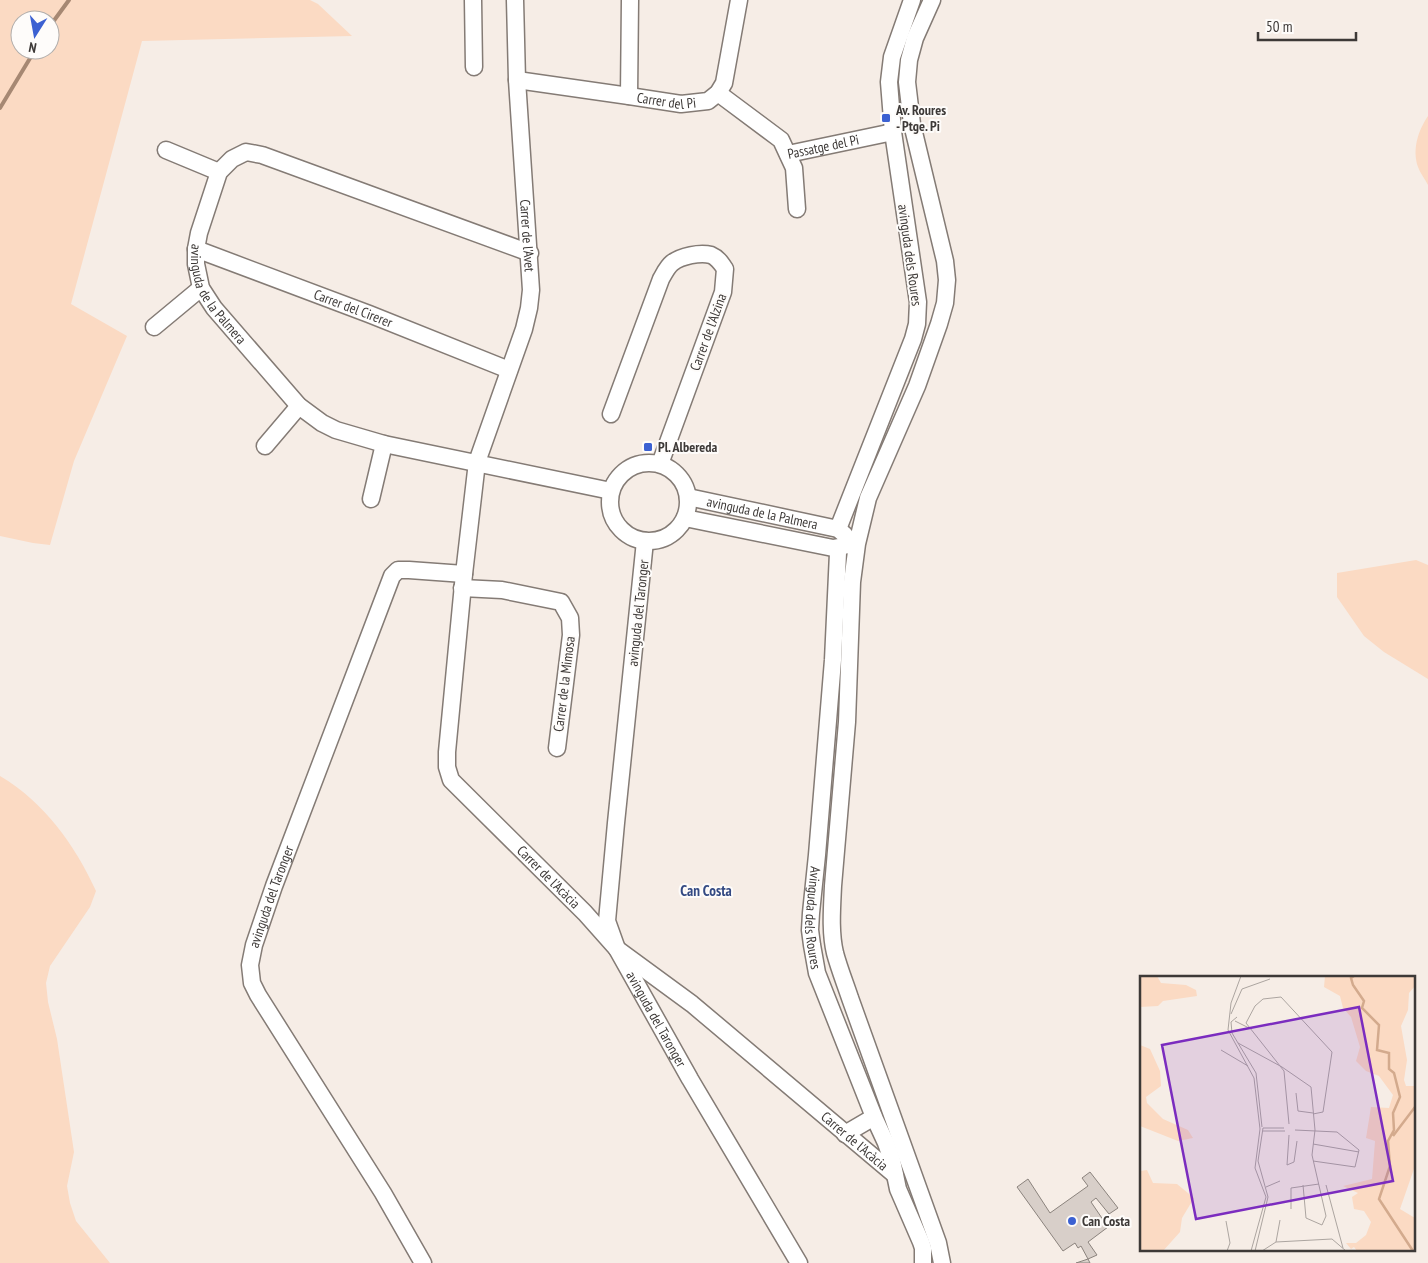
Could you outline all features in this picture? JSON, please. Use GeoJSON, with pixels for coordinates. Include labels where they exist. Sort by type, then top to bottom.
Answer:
{"type":"FeatureCollection","features":[{"type":"Feature","properties":{"kind":"street"},"geometry":{"type":"LineString","coordinates":[[473,0],[474,68]]}},
{"type":"Feature","properties":{"kind":"street","name":"Carrer de l'Avet"},"geometry":{"type":"LineString","coordinates":[[476,462],[524,329],[531,290],[517,80],[515,0]]}},
{"type":"Feature","properties":{"kind":"street"},"geometry":{"type":"LineString","coordinates":[[629,96],[630,0]]}},
{"type":"Feature","properties":{"kind":"street"},"geometry":{"type":"LineString","coordinates":[[718,93],[724,83],[738,0]]}},
{"type":"Feature","properties":{"kind":"street","name":"avinguda dels Roures"},"geometry":{"type":"LineString","coordinates":[[835,550],[833,538],[913,339],[917,324],[917,296],[893,132],[889,82],[892,57],[912,0]]}},
{"type":"Feature","properties":{"kind":"street"},"geometry":{"type":"LineString","coordinates":[[932,0],[909,60],[907,82],[912,124],[946,261],[945,303],[940,324],[916,386],[868,498],[857,544],[852,582],[847,722],[832,913],[835,951],[938,1243],[942,1263]]}},
{"type":"Feature","properties":{"kind":"street","name":"Carrer del Pi"},"geometry":{"type":"LineString","coordinates":[[517,80],[681,104],[708,101],[718,93]]}},
{"type":"Feature","properties":{"kind":"street","name":"Passatge del Pi"},"geometry":{"type":"LineString","coordinates":[[718,93],[781,140],[788,154],[893,132]]}},
{"type":"Feature","properties":{"kind":"street"},"geometry":{"type":"LineString","coordinates":[[166,150],[219,172],[232,159],[246,152],[262,155],[530,253]]}},
{"type":"Feature","properties":{"kind":"street"},"geometry":{"type":"LineString","coordinates":[[788,154],[794,168],[797,209]]}},
{"type":"Feature","properties":{"kind":"street","name":"avinguda de la Palmera"},"geometry":{"type":"LineString","coordinates":[[219,172],[196,249],[196,264],[201,288],[214,308],[299,406],[322,423],[336,430],[384,444],[611,491]]}},
{"type":"Feature","properties":{"kind":"street","name":"Carrer del Cirerer"},"geometry":{"type":"LineString","coordinates":[[196,249],[369,314],[509,370]]}},
{"type":"Feature","properties":{"kind":"street","name":"Carrer de l'Alzina"},"geometry":{"type":"LineString","coordinates":[[610,414],[660,279],[666,270],[673,262],[692,255],[710,255],[719,260],[725,269],[723,292],[660,464]]}},
{"type":"Feature","properties":{"kind":"street"},"geometry":{"type":"LineString","coordinates":[[154,327],[201,288]]}},
{"type":"Feature","properties":{"kind":"street"},"geometry":{"type":"LineString","coordinates":[[265,446],[299,406]]}},
{"type":"Feature","properties":{"kind":"street"},"geometry":{"type":"LineString","coordinates":[[371,499],[384,444]]}},
{"type":"Feature","properties":{"kind":"street","name":"Carrer de l'Acàcia"},"geometry":{"type":"LineString","coordinates":[[476,462],[447,752],[447,767],[451,780],[585,914],[617,949],[692,1004],[895,1175]]}},
{"type":"Feature","properties":{"kind":"street"},"geometry":{"type":"LineString","coordinates":[[648,462],[660,464],[672,470],[685,487],[688,497],[685,518],[676,530],[668,536],[658,540],[645,541],[636,539],[618,525],[612,514],[611,491],[617,479],[626,470],[637,464],[648,462]]}},
{"type":"Feature","properties":{"kind":"street","name":"avinguda de la Palmera"},"geometry":{"type":"LineString","coordinates":[[688,497],[838,529]]}},
{"type":"Feature","properties":{"kind":"street"},"geometry":{"type":"LineString","coordinates":[[857,544],[838,529],[851,521],[868,498]]}},
{"type":"Feature","properties":{"kind":"street","name":"avinguda de la Palmera"},"geometry":{"type":"LineString","coordinates":[[685,518],[835,550]]}},
{"type":"Feature","properties":{"kind":"street","name":"avinguda del Taronger"},"geometry":{"type":"LineString","coordinates":[[645,541],[607,921],[617,949],[690,1079],[799,1263]]}},
{"type":"Feature","properties":{"kind":"street"},"geometry":{"type":"LineString","coordinates":[[852,582],[842,559],[835,550],[857,544]]}},
{"type":"Feature","properties":{"kind":"street","name":"Avinguda dels Roures"},"geometry":{"type":"LineString","coordinates":[[835,550],[833,660],[810,930],[817,973],[874,1118],[886,1143],[892,1160],[898,1189],[923,1248],[924,1263]]}},
{"type":"Feature","properties":{"kind":"street","name":"avinguda del Taronger"},"geometry":{"type":"LineString","coordinates":[[423,1263],[383,1193],[258,995],[252,983],[250,965],[254,945],[274,886],[392,576],[398,570],[408,570],[463,581]]}},
{"type":"Feature","properties":{"kind":"street","name":"Carrer de la Mimosa"},"geometry":{"type":"LineString","coordinates":[[463,581],[561,602],[570,618],[571,636],[557,748]]}},
{"type":"Feature","properties":{"kind":"street"},"geometry":{"type":"LineString","coordinates":[[845,1134],[874,1118]]}},
{"type":"Feature","properties":{"kind":"shaded area"},"geometry":{"type":"Polygon","coordinates":[[[0,0],[310,0],[318,4],[352,36],[142,41],[71,304],[127,336],[74,461],[50,545],[0,536],[0,0]]]}},
{"type":"Feature","properties":{"kind":"shaded area"},"geometry":{"type":"Polygon","coordinates":[[[1428,116],[1428,185],[1416,160],[1416,147],[1421,128],[1428,116]]]}},
{"type":"Feature","properties":{"kind":"shaded area"},"geometry":{"type":"Polygon","coordinates":[[[1416,560],[1428,565],[1428,679],[1384,652],[1364,636],[1337,597],[1337,573],[1416,560]]]}},
{"type":"Feature","properties":{"kind":"shaded area"},"geometry":{"type":"Polygon","coordinates":[[[0,776],[31,798],[57,826],[78,857],[96,891],[90,907],[50,966],[46,983],[48,1002],[57,1039],[74,1152],[67,1186],[70,1203],[76,1221],[110,1263],[0,1263],[0,776]]]}},
{"type":"Feature","properties":{"kind":"building","name":"Can Costa"},"geometry":{"type":"Polygon","coordinates":[[[1090,1172],[1118,1208],[1109,1214],[1096,1198],[1091,1202],[1108,1227],[1088,1242],[1097,1255],[1088,1259],[1081,1246],[1078,1248],[1075,1243],[1063,1251],[1017,1187],[1028,1179],[1050,1213],[1088,1186],[1082,1178],[1090,1172]]]}},
{"type":"Feature","properties":{"kind":"building"},"geometry":{"type":"Polygon","coordinates":[[[1088,1259],[1090,1263],[1076,1263],[1088,1259]]]}},
{"type":"Feature","properties":{"kind":"waterway"},"geometry":{"type":"LineString","coordinates":[[60,12],[69,0]]}},
{"type":"Feature","properties":{"kind":"waterway"},"geometry":{"type":"LineString","coordinates":[[0,108],[29,60]]}},
{"type":"Feature","properties":{"kind":"place","name":"Av. Roures - Ptge. Pi"},"geometry":{"type":"Point","coordinates":[886,118]}},
{"type":"Feature","properties":{"kind":"place","name":"Pl. Albereda"},"geometry":{"type":"Point","coordinates":[648,447]}},
{"type":"Feature","properties":{"kind":"place","name":"Can Costa"},"geometry":{"type":"Point","coordinates":[1072,1221]}},
{"type":"Feature","properties":{"kind":"district","name":"Can Costa"},"geometry":{"type":"Point","coordinates":[706,891]}}]}
